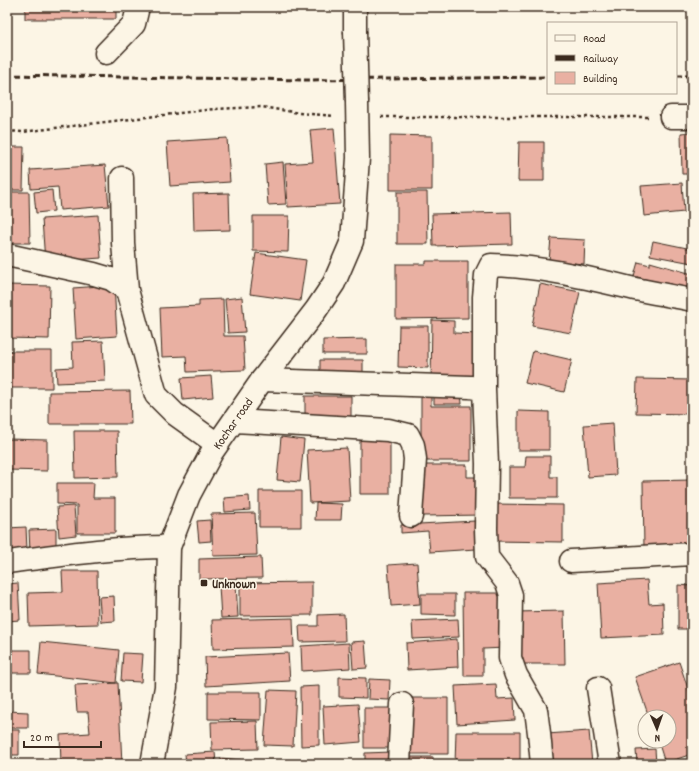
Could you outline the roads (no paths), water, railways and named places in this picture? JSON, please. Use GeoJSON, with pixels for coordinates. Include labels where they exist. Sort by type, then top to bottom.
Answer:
{"type":"FeatureCollection","features":[{"type":"Feature","properties":{"kind":"street"},"geometry":{"type":"LineString","coordinates":[[106,53],[134,24],[138,7]]}},
{"type":"Feature","properties":{"kind":"street","name":"Kochar road"},"geometry":{"type":"LineString","coordinates":[[152,764],[166,688],[170,547],[188,495],[217,444],[262,380],[316,310],[334,283],[352,242],[358,158],[355,31],[356,7]]}},
{"type":"Feature","properties":{"kind":"street"},"geometry":{"type":"LineString","coordinates":[[122,178],[123,243],[127,290],[156,395],[175,414],[217,444]]}},
{"type":"Feature","properties":{"kind":"street"},"geometry":{"type":"LineString","coordinates":[[7,255],[94,274],[111,279],[127,290]]}},
{"type":"Feature","properties":{"kind":"street"},"geometry":{"type":"LineString","coordinates":[[542,764],[536,710],[516,675],[510,658],[511,595],[507,583],[487,557],[487,464],[484,389],[484,297],[486,275],[491,265],[518,266],[598,280],[692,300]]}},
{"type":"Feature","properties":{"kind":"street"},"geometry":{"type":"LineString","coordinates":[[262,380],[484,389]]}},
{"type":"Feature","properties":{"kind":"street"},"geometry":{"type":"LineString","coordinates":[[234,421],[388,430],[408,435],[413,445],[414,459],[411,516]]}},
{"type":"Feature","properties":{"kind":"street"},"geometry":{"type":"LineString","coordinates":[[7,562],[100,550],[170,547]]}},
{"type":"Feature","properties":{"kind":"street"},"geometry":{"type":"LineString","coordinates":[[571,561],[692,554]]}},
{"type":"Feature","properties":{"kind":"street"},"geometry":{"type":"LineString","coordinates":[[598,688],[610,764]]}},
{"type":"Feature","properties":{"kind":"street"},"geometry":{"type":"LineString","coordinates":[[399,764],[402,704]]}},
{"type":"Feature","properties":{"kind":"railway"},"geometry":{"type":"LineString","coordinates":[[7,75],[307,80],[547,77]]}},
{"type":"Feature","properties":{"kind":"railway"},"geometry":{"type":"LineString","coordinates":[[677,76],[692,76]]}},
{"type":"Feature","properties":{"kind":"place","name":"Unknown"},"geometry":{"type":"Point","coordinates":[204,583]}}]}
